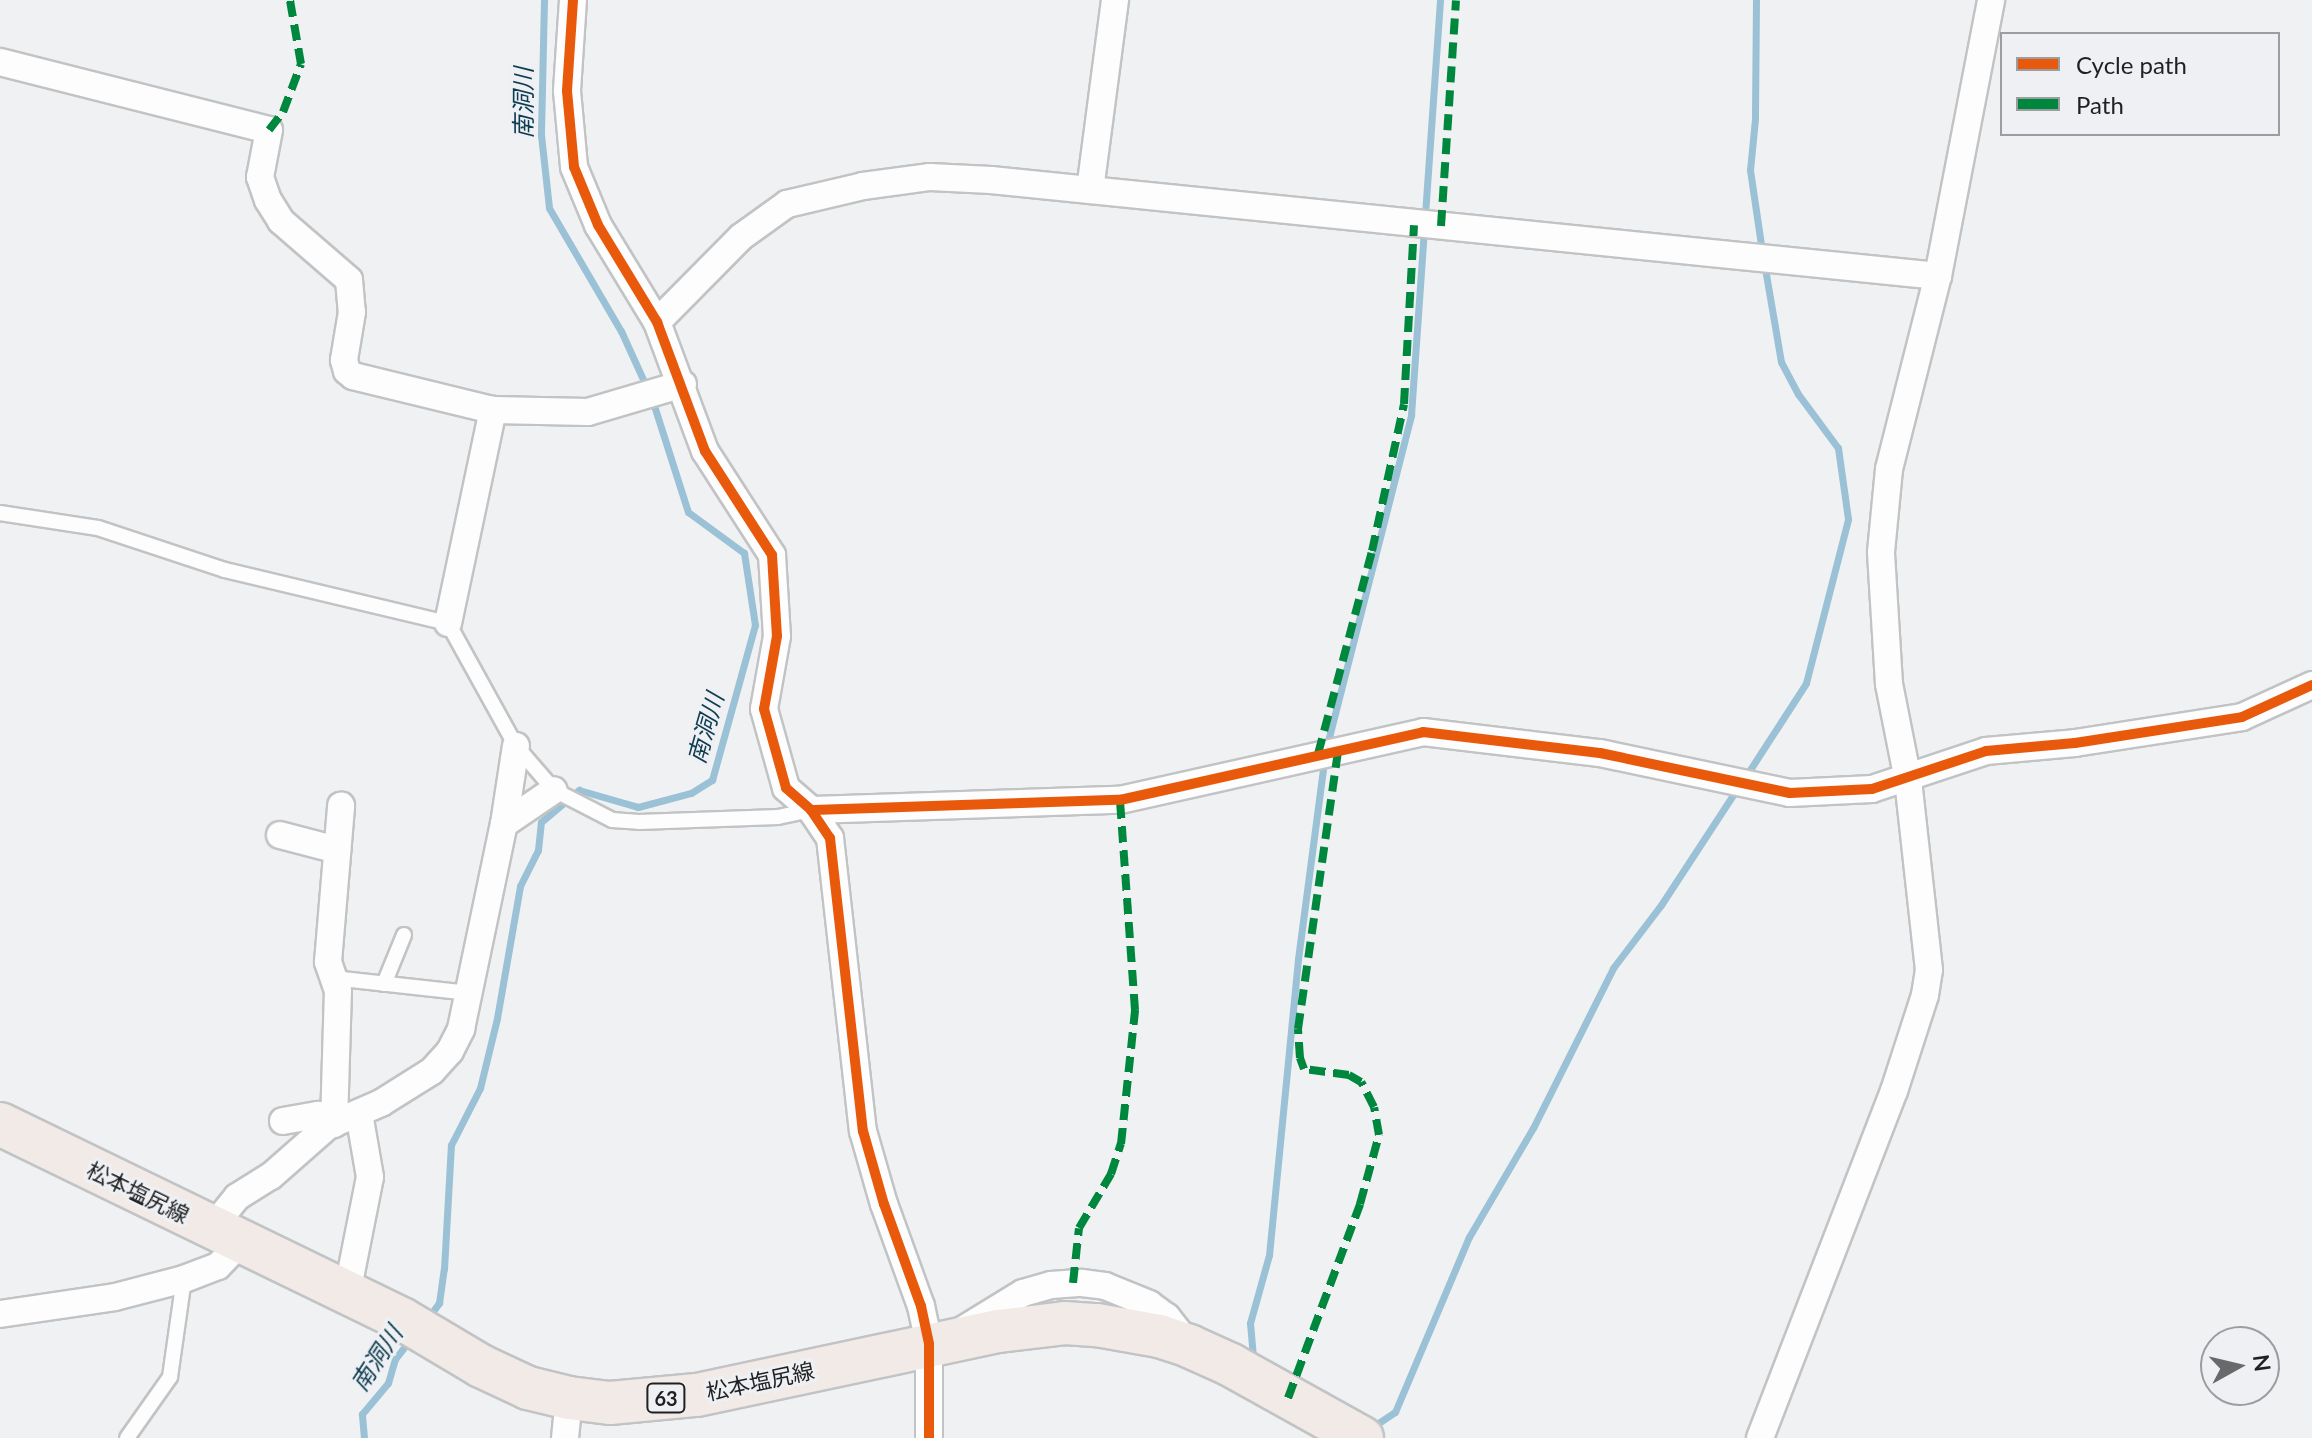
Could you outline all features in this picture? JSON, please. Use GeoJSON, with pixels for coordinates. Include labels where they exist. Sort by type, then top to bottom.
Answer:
{"type":"FeatureCollection","features":[{"type":"Feature","properties":{"kind":"main road","name":"松本塩尻線"},"geometry":{"type":"LineString","coordinates":[[0,1124],[402,1319],[481,1366],[528,1388],[567,1418],[610,1403],[697,1395],[940,1342],[1065,1323],[1131,1330],[1189,1346],[1231,1365],[1362,1438]]}},
{"type":"Feature","properties":{"kind":"street"},"geometry":{"type":"LineString","coordinates":[[573,0],[567,91],[574,167],[598,225],[657,322],[683,384],[705,451],[772,555],[777,636],[764,709],[786,788],[811,810],[830,838],[863,1131],[884,1204],[921,1306],[940,1342],[929,1438]]}},
{"type":"Feature","properties":{"kind":"street"},"geometry":{"type":"LineString","coordinates":[[1090,190],[1115,0]]}},
{"type":"Feature","properties":{"kind":"street"},"geometry":{"type":"LineString","coordinates":[[1760,1438],[1894,1091],[1925,995],[1929,970],[1908,780],[1889,684],[1881,552],[1889,469],[1938,276],[1991,0]]}},
{"type":"Feature","properties":{"kind":"street"},"geometry":{"type":"LineString","coordinates":[[0,62],[269,130],[260,177],[268,200],[281,221],[349,280],[352,312],[344,360],[347,371],[369,381],[391,382],[493,410],[588,412],[683,384]]}},
{"type":"Feature","properties":{"kind":"street"},"geometry":{"type":"LineString","coordinates":[[657,322],[741,237],[787,204],[863,186],[930,177],[1090,190],[1938,276]]}},
{"type":"Feature","properties":{"kind":"street"},"geometry":{"type":"LineString","coordinates":[[448,623],[493,410]]}},
{"type":"Feature","properties":{"kind":"street"},"geometry":{"type":"LineString","coordinates":[[811,810],[1120,800],[1423,732],[1600,753],[1790,793],[1872,789],[1908,780],[1986,751],[2075,743],[2242,717],[2312,685]]}},
{"type":"Feature","properties":{"kind":"street"},"geometry":{"type":"LineString","coordinates":[[0,1314],[115,1297],[184,1279],[218,1266],[237,1197],[271,1176],[334,1124],[432,1071],[450,1051],[461,1029],[504,824],[516,746]]}},
{"type":"Feature","properties":{"kind":"street"},"geometry":{"type":"LineString","coordinates":[[504,824],[554,790]]}},
{"type":"Feature","properties":{"kind":"street"},"geometry":{"type":"LineString","coordinates":[[334,1124],[338,991],[328,962],[341,806]]}},
{"type":"Feature","properties":{"kind":"street"},"geometry":{"type":"LineString","coordinates":[[280,835],[337,850]]}},
{"type":"Feature","properties":{"kind":"street"},"geometry":{"type":"LineString","coordinates":[[347,1293],[370,1177],[359,1113]]}},
{"type":"Feature","properties":{"kind":"street"},"geometry":{"type":"LineString","coordinates":[[283,1121],[318,1115],[334,1124]]}},
{"type":"Feature","properties":{"kind":"lane"},"geometry":{"type":"LineString","coordinates":[[0,513],[98,528],[225,570],[448,623],[516,746],[554,790],[612,820],[639,822],[778,817],[811,810]]}},
{"type":"Feature","properties":{"kind":"lane"},"geometry":{"type":"LineString","coordinates":[[384,984],[404,935]]}},
{"type":"Feature","properties":{"kind":"lane"},"geometry":{"type":"LineString","coordinates":[[333,978],[469,993]]}},
{"type":"Feature","properties":{"kind":"lane"},"geometry":{"type":"LineString","coordinates":[[127,1438],[170,1377],[184,1279]]}},
{"type":"Feature","properties":{"kind":"waterway","name":"南洞川"},"geometry":{"type":"LineString","coordinates":[[544,0],[541,135],[549,208],[621,331],[647,388]]}},
{"type":"Feature","properties":{"kind":"waterway"},"geometry":{"type":"LineString","coordinates":[[1326,749],[1411,415],[1440,0]]}},
{"type":"Feature","properties":{"kind":"waterway"},"geometry":{"type":"LineString","coordinates":[[1756,0],[1755,119],[1750,170],[1762,251]]}},
{"type":"Feature","properties":{"kind":"waterway"},"geometry":{"type":"LineString","coordinates":[[1744,779],[1806,683],[1848,519],[1838,448],[1798,394],[1781,362],[1764,263]]}},
{"type":"Feature","properties":{"kind":"waterway","name":"南洞川"},"geometry":{"type":"LineString","coordinates":[[428,1318],[439,1303],[444,1269],[451,1145],[480,1088],[497,1018],[520,886],[538,850],[541,822],[579,790],[638,807],[691,793],[712,780],[755,625],[744,553],[688,512],[652,399]]}},
{"type":"Feature","properties":{"kind":"waterway"},"geometry":{"type":"LineString","coordinates":[[1253,1357],[1250,1323],[1269,1255],[1298,959],[1324,761]]}},
{"type":"Feature","properties":{"kind":"waterway"},"geometry":{"type":"LineString","coordinates":[[1371,1428],[1395,1412],[1469,1237],[1533,1128],[1613,968],[1661,905],[1737,789]]}},
{"type":"Feature","properties":{"kind":"waterway","name":"南洞川"},"geometry":{"type":"LineString","coordinates":[[364,1438],[362,1414],[388,1383],[395,1359],[410,1340]]}},
{"type":"Feature","properties":{"kind":"marked path"},"geometry":{"type":"LineString","coordinates":[[269,130],[283,112],[301,64],[290,0]]}},
{"type":"Feature","properties":{"kind":"marked path"},"geometry":{"type":"LineString","coordinates":[[1441,226],[1456,0]]}},
{"type":"Feature","properties":{"kind":"marked path"},"geometry":{"type":"LineString","coordinates":[[1318,754],[1372,551],[1404,404],[1414,225]]}},
{"type":"Feature","properties":{"kind":"marked path"},"geometry":{"type":"LineString","coordinates":[[1288,1398],[1360,1204],[1379,1135],[1374,1107],[1361,1082],[1349,1075],[1304,1069],[1300,1058],[1298,1029],[1338,752]]}},
{"type":"Feature","properties":{"kind":"marked path"},"geometry":{"type":"LineString","coordinates":[[1073,1283],[1079,1228],[1111,1174],[1121,1144],[1135,1010],[1120,800]]}},
{"type":"Feature","properties":{"kind":"cycle path"},"geometry":{"type":"LineString","coordinates":[[573,0],[567,91],[574,167],[598,225],[657,322],[705,451],[772,555],[777,636],[764,709],[786,788],[811,810],[830,838],[863,1131],[884,1204],[921,1306],[929,1344],[929,1438]]}},
{"type":"Feature","properties":{"kind":"cycle path"},"geometry":{"type":"LineString","coordinates":[[811,810],[1120,800],[1423,732],[1600,753],[1790,793],[1872,789],[1986,751],[2075,743],[2242,717],[2312,685]]}}]}
